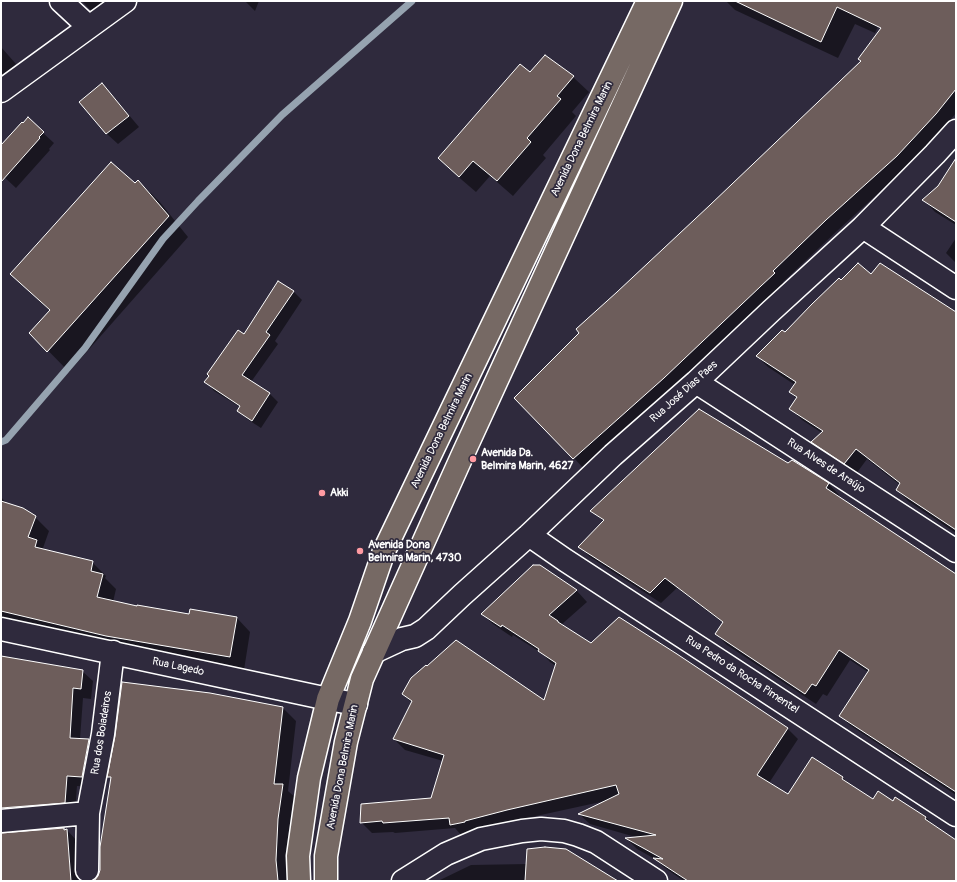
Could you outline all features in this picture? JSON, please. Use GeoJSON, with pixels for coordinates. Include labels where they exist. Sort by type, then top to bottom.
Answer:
{"type":"FeatureCollection","features":[{"type":"Feature","properties":{"kind":"main road","name":"Avenida Dona Belmira Marin"},"geometry":{"type":"LineString","coordinates":[[299,881],[298,856],[309,778],[328,699],[360,621],[384,551],[648,1]]}},
{"type":"Feature","properties":{"kind":"main road","name":"Avenida Dona Belmira Marin"},"geometry":{"type":"LineString","coordinates":[[326,881],[326,856],[346,742],[362,679],[386,642],[463,454],[670,1]]}},
{"type":"Feature","properties":{"kind":"street"},"geometry":{"type":"LineString","coordinates":[[61,1],[89,27]]}},
{"type":"Feature","properties":{"kind":"street"},"geometry":{"type":"LineString","coordinates":[[1,91],[125,1]]}},
{"type":"Feature","properties":{"kind":"street","name":"Rua José Dias Paes"},"geometry":{"type":"LineString","coordinates":[[386,642],[415,636],[426,630],[613,455],[696,382],[863,227],[956,131]]}},
{"type":"Feature","properties":{"kind":"street"},"geometry":{"type":"LineString","coordinates":[[863,227],[956,288]]}},
{"type":"Feature","properties":{"kind":"street","name":"Rua Alves de Araújo"},"geometry":{"type":"LineString","coordinates":[[696,382],[956,551]]}},
{"type":"Feature","properties":{"kind":"street","name":"Rua Pedro da Rocha Pimentel"},"geometry":{"type":"LineString","coordinates":[[529,535],[956,815]]}},
{"type":"Feature","properties":{"kind":"street"},"geometry":{"type":"LineString","coordinates":[[360,621],[386,642]]}},
{"type":"Feature","properties":{"kind":"street","name":"Rua Lagedo"},"geometry":{"type":"LineString","coordinates":[[1,629],[356,704]]}},
{"type":"Feature","properties":{"kind":"street","name":"Rua dos Boiadeiros"},"geometry":{"type":"LineString","coordinates":[[88,870],[88,813],[103,734],[113,652]]}},
{"type":"Feature","properties":{"kind":"street"},"geometry":{"type":"LineString","coordinates":[[1,822],[88,813]]}},
{"type":"Feature","properties":{"kind":"street"},"geometry":{"type":"LineString","coordinates":[[403,881],[446,854],[481,839],[541,829],[578,834],[596,842],[656,881]]}},
{"type":"Feature","properties":{"kind":"building"},"geometry":{"type":"Polygon","coordinates":[[[735,1],[956,1],[956,89],[936,114],[897,156],[826,220],[773,271],[775,273],[664,378],[573,459],[514,398],[579,333],[576,329],[710,205],[861,61],[858,59],[881,28],[837,7],[821,42],[735,1]]]}},
{"type":"Feature","properties":{"kind":"building"},"geometry":{"type":"Polygon","coordinates":[[[545,55],[574,76],[557,96],[561,99],[527,138],[531,142],[497,181],[473,161],[459,177],[438,158],[520,64],[530,72],[545,55]]]}},
{"type":"Feature","properties":{"kind":"building"},"geometry":{"type":"Polygon","coordinates":[[[102,83],[129,116],[106,134],[79,102],[102,83]]]}},
{"type":"Feature","properties":{"kind":"building"},"geometry":{"type":"Polygon","coordinates":[[[28,117],[44,132],[1,182],[1,145],[28,117]]]}},
{"type":"Feature","properties":{"kind":"building"},"geometry":{"type":"Polygon","coordinates":[[[956,158],[956,222],[922,200],[938,186],[956,158]]]}},
{"type":"Feature","properties":{"kind":"building"},"geometry":{"type":"Polygon","coordinates":[[[111,162],[135,183],[138,180],[169,216],[47,352],[29,333],[50,310],[10,274],[111,162]]]}},
{"type":"Feature","properties":{"kind":"building"},"geometry":{"type":"Polygon","coordinates":[[[858,263],[871,274],[880,263],[956,312],[956,530],[896,490],[900,483],[856,449],[844,464],[811,442],[823,431],[789,409],[797,397],[789,392],[796,382],[756,356],[782,330],[785,332],[839,278],[841,280],[858,263]]]}},
{"type":"Feature","properties":{"kind":"building"},"geometry":{"type":"Polygon","coordinates":[[[278,281],[294,291],[266,332],[270,335],[242,375],[270,393],[252,421],[237,411],[240,406],[204,382],[209,376],[207,374],[238,330],[244,334],[278,281]]]}},
{"type":"Feature","properties":{"kind":"building"},"geometry":{"type":"Polygon","coordinates":[[[699,409],[788,463],[792,460],[829,483],[826,488],[956,574],[956,792],[839,716],[869,670],[839,650],[816,686],[812,684],[805,694],[715,634],[723,622],[665,578],[650,593],[578,547],[604,520],[590,511],[699,409]]]}},
{"type":"Feature","properties":{"kind":"building"},"geometry":{"type":"Polygon","coordinates":[[[1,501],[23,508],[36,516],[28,537],[37,540],[35,547],[93,561],[91,571],[103,574],[97,597],[137,606],[189,614],[190,609],[237,617],[230,657],[106,636],[1,611],[1,501]]]}},
{"type":"Feature","properties":{"kind":"building"},"geometry":{"type":"Polygon","coordinates":[[[533,565],[540,565],[577,590],[549,615],[558,622],[591,643],[619,617],[788,728],[757,775],[788,794],[812,757],[873,799],[878,791],[893,801],[895,797],[926,817],[925,819],[956,840],[956,881],[688,881],[653,858],[663,859],[625,838],[656,835],[578,814],[619,794],[616,785],[507,810],[450,825],[449,818],[383,823],[382,821],[360,823],[361,804],[431,798],[444,755],[393,739],[412,701],[402,694],[411,678],[456,640],[544,700],[556,663],[538,651],[539,649],[502,625],[501,627],[481,614],[533,565]]]}},
{"type":"Feature","properties":{"kind":"building"},"geometry":{"type":"Polygon","coordinates":[[[1,656],[83,670],[81,689],[73,688],[70,738],[89,739],[82,777],[67,776],[65,803],[1,808],[1,656]]]}},
{"type":"Feature","properties":{"kind":"building"},"geometry":{"type":"Polygon","coordinates":[[[122,682],[210,693],[283,707],[274,784],[283,784],[278,819],[276,860],[278,881],[94,881],[100,870],[100,847],[111,777],[107,777],[115,736],[122,682]]]}},
{"type":"Feature","properties":{"kind":"building"},"geometry":{"type":"Polygon","coordinates":[[[64,828],[64,830],[67,829],[71,881],[1,881],[1,833],[64,828]]]}},
{"type":"Feature","properties":{"kind":"building"},"geometry":{"type":"Polygon","coordinates":[[[545,847],[566,849],[618,881],[525,881],[527,849],[545,847]]]}},
{"type":"Feature","properties":{"kind":"waterway"},"geometry":{"type":"LineString","coordinates":[[1,442],[6,440],[85,348],[163,239],[198,201],[282,115],[412,1]]}},
{"type":"Feature","properties":{"kind":"place","name":"Avenida Da. Belmira Marin, 4627"},"geometry":{"type":"Point","coordinates":[473,459]}},
{"type":"Feature","properties":{"kind":"place","name":"Akki"},"geometry":{"type":"Point","coordinates":[322,493]}},
{"type":"Feature","properties":{"kind":"place","name":"Avenida Dona Belmira Marin, 4730"},"geometry":{"type":"Point","coordinates":[360,551]}}]}
